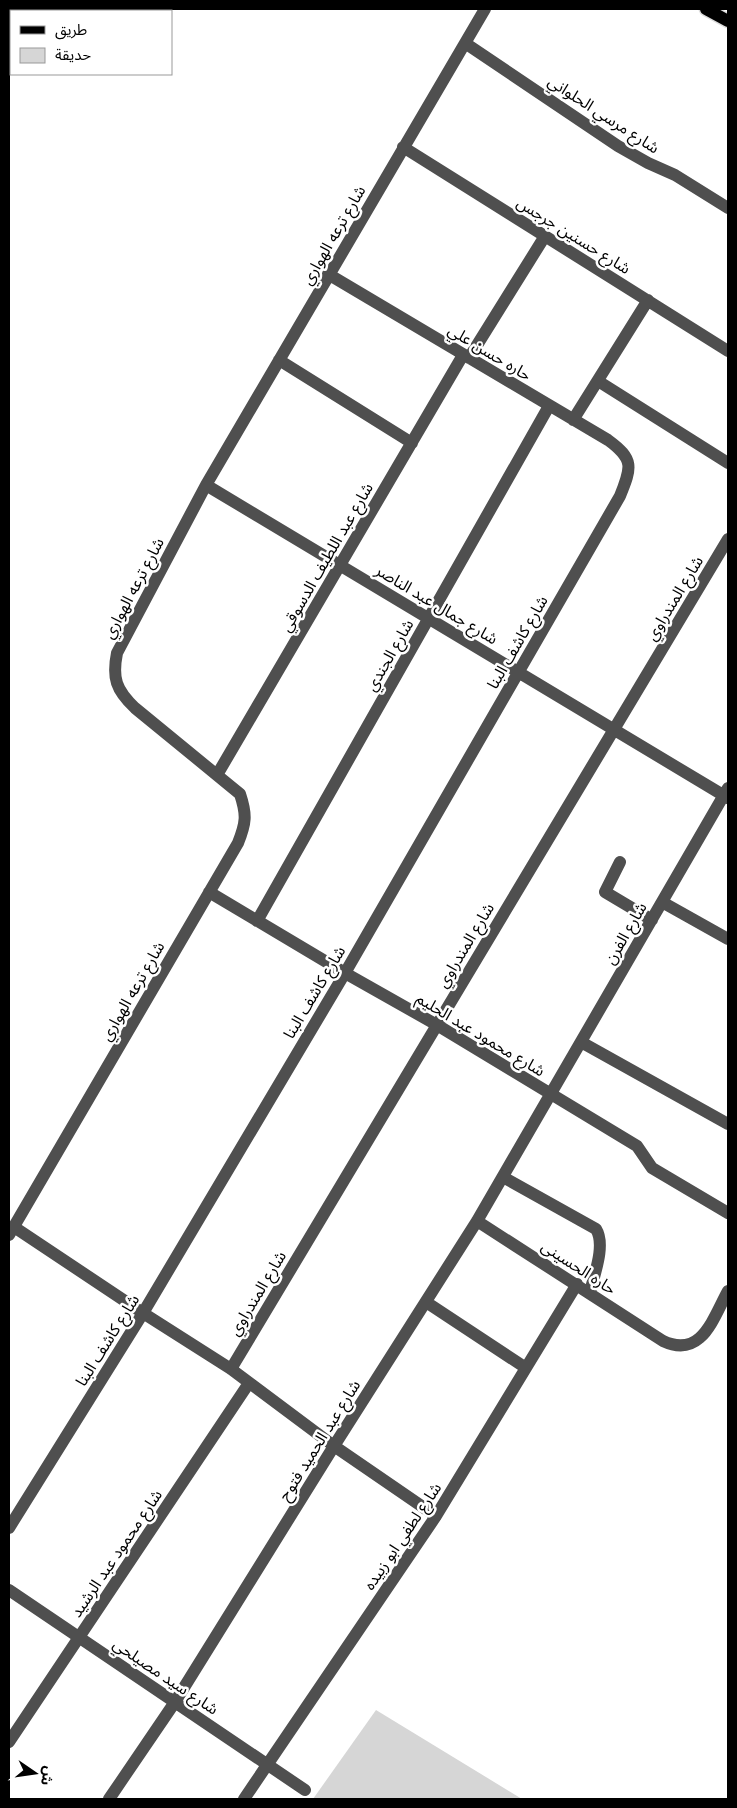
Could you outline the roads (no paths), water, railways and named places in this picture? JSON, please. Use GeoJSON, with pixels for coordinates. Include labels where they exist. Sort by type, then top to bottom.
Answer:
{"type":"FeatureCollection","features":[{"type":"Feature","properties":{"kind":"main road"},"geometry":{"type":"LineString","coordinates":[[706,9],[728,21]]}},
{"type":"Feature","properties":{"kind":"street","name":"شارع ترعه الهواري"},"geometry":{"type":"LineString","coordinates":[[11,1231],[209,892],[244,827],[246,810],[240,794],[123,697],[116,683],[114,668],[117,652],[206,485],[485,9]]}},
{"type":"Feature","properties":{"kind":"street","name":"شارع مرسي الحلواني"},"geometry":{"type":"LineString","coordinates":[[465,43],[618,146],[648,164],[675,175],[728,208]]}},
{"type":"Feature","properties":{"kind":"street","name":"شارع حسنين جرجس"},"geometry":{"type":"LineString","coordinates":[[403,147],[728,351]]}},
{"type":"Feature","properties":{"kind":"street","name":"شارع عبد اللطيف الدسوقي"},"geometry":{"type":"LineString","coordinates":[[217,775],[412,442],[545,236]]}},
{"type":"Feature","properties":{"kind":"street","name":"حاره حسن علي"},"geometry":{"type":"LineString","coordinates":[[328,274],[623,451],[629,464]]}},
{"type":"Feature","properties":{"kind":"street"},"geometry":{"type":"LineString","coordinates":[[573,420],[648,300]]}},
{"type":"Feature","properties":{"kind":"street"},"geometry":{"type":"LineString","coordinates":[[279,360],[412,442]]}},
{"type":"Feature","properties":{"kind":"street"},"geometry":{"type":"LineString","coordinates":[[598,381],[728,463]]}},
{"type":"Feature","properties":{"kind":"street","name":"شارع الجندي"},"geometry":{"type":"LineString","coordinates":[[257,921],[549,406]]}},
{"type":"Feature","properties":{"kind":"street","name":"شارع كاشف البنا"},"geometry":{"type":"LineString","coordinates":[[9,1528],[143,1313],[344,973],[620,496],[628,478],[629,464]]}},
{"type":"Feature","properties":{"kind":"street","name":"شارع جمال عبد الناصر"},"geometry":{"type":"LineString","coordinates":[[206,485],[614,729],[727,794]]}},
{"type":"Feature","properties":{"kind":"street","name":"شارع المندراوي"},"geometry":{"type":"LineString","coordinates":[[231,1368],[728,539]]}},
{"type":"Feature","properties":{"kind":"street","name":"شارع الفرن"},"geometry":{"type":"LineString","coordinates":[[551,1095],[662,902],[727,794]]}},
{"type":"Feature","properties":{"kind":"street"},"geometry":{"type":"LineString","coordinates":[[620,862],[605,892],[652,920]]}},
{"type":"Feature","properties":{"kind":"street","name":"شارع محمود عبد الحليم"},"geometry":{"type":"LineString","coordinates":[[209,892],[344,973],[437,1025],[637,1146],[652,1168],[728,1213]]}},
{"type":"Feature","properties":{"kind":"street"},"geometry":{"type":"LineString","coordinates":[[662,902],[728,938]]}},
{"type":"Feature","properties":{"kind":"street"},"geometry":{"type":"LineString","coordinates":[[581,1042],[728,1124]]}},
{"type":"Feature","properties":{"kind":"street","name":"شارع عبد الحميد فتوح"},"geometry":{"type":"LineString","coordinates":[[109,1799],[175,1702],[477,1221],[551,1095]]}},
{"type":"Feature","properties":{"kind":"street"},"geometry":{"type":"LineString","coordinates":[[503,1177],[596,1229],[600,1235],[600,1246],[590,1292]]}},
{"type":"Feature","properties":{"kind":"street","name":"حاره الحسينى"},"geometry":{"type":"LineString","coordinates":[[477,1221],[672,1345],[692,1344],[701,1338],[728,1293]]}},
{"type":"Feature","properties":{"kind":"street"},"geometry":{"type":"LineString","coordinates":[[11,1231],[231,1368],[334,1446],[436,1516]]}},
{"type":"Feature","properties":{"kind":"street","name":"شارع لطفي ابو زبيده"},"geometry":{"type":"LineString","coordinates":[[244,1799],[436,1516],[577,1284]]}},
{"type":"Feature","properties":{"kind":"street"},"geometry":{"type":"LineString","coordinates":[[426,1302],[526,1368]]}},
{"type":"Feature","properties":{"kind":"street","name":"شارع محمود عبد الرشيد"},"geometry":{"type":"LineString","coordinates":[[9,1742],[250,1383]]}},
{"type":"Feature","properties":{"kind":"street","name":"شارع سيد مصيلحي"},"geometry":{"type":"LineString","coordinates":[[9,1590],[305,1790]]}}]}
